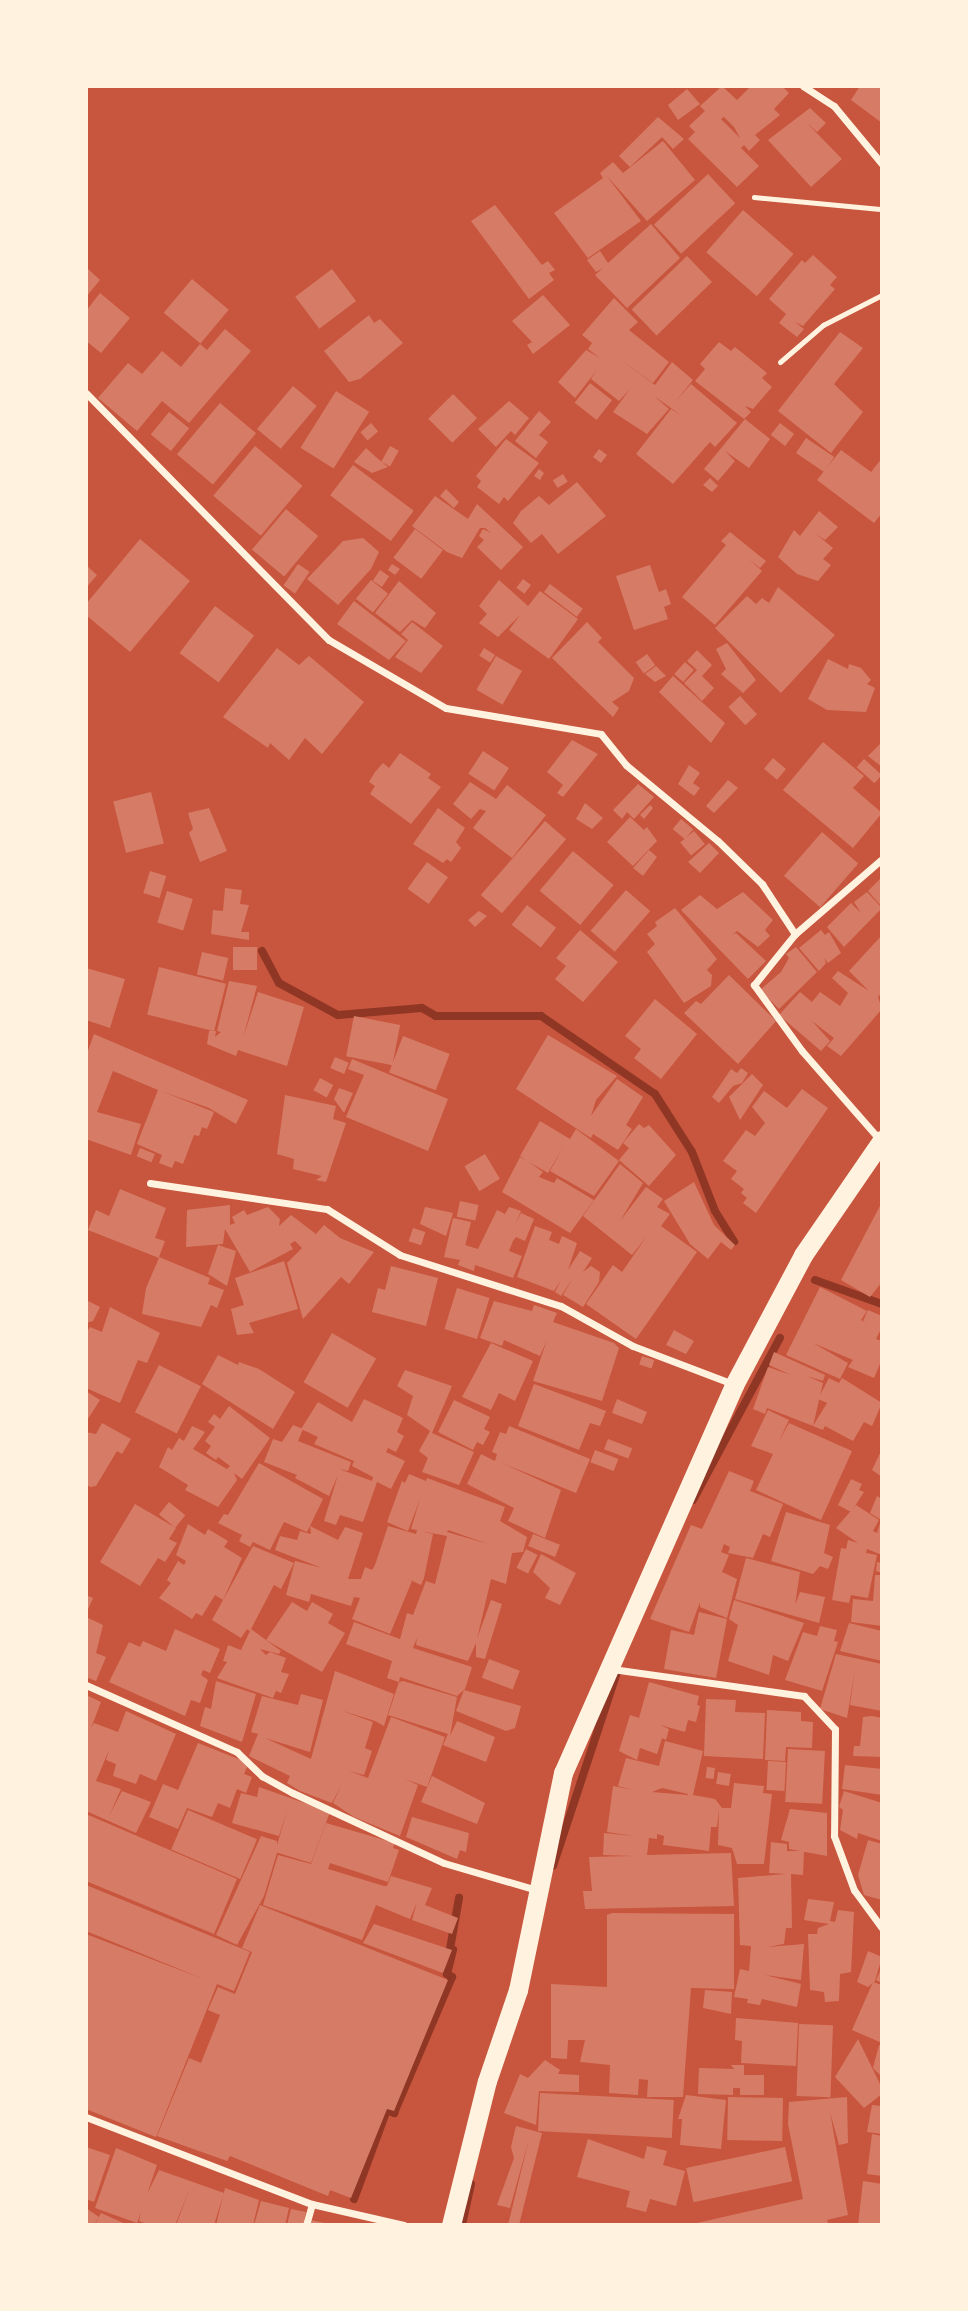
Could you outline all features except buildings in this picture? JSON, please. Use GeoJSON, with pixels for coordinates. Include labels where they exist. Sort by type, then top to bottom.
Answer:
{"type":"FeatureCollection","features":[{"type":"Feature","properties":{"kind":"highway"},"geometry":{"type":"LineString","coordinates":[[451,2225],[487,2081],[518,1990],[541,1891],[563,1773],[734,1385],[803,1255],[882,1141]]}},
{"type":"Feature","properties":{"kind":"street"},"geometry":{"type":"LineString","coordinates":[[803,86],[834,106],[882,164]]}},
{"type":"Feature","properties":{"kind":"street"},"geometry":{"type":"LineString","coordinates":[[86,393],[329,640],[446,708],[601,734],[626,765],[719,841],[762,884],[795,934]]}},
{"type":"Feature","properties":{"kind":"street"},"geometry":{"type":"LineString","coordinates":[[882,859],[795,934],[754,985],[802,1051],[882,1141]]}},
{"type":"Feature","properties":{"kind":"street"},"geometry":{"type":"LineString","coordinates":[[150,1182],[327,1209],[400,1255],[561,1306],[633,1346],[734,1385]]}},
{"type":"Feature","properties":{"kind":"street"},"geometry":{"type":"LineString","coordinates":[[608,1668],[804,1696],[835,1729],[834,1836],[854,1890],[882,1928]]}},
{"type":"Feature","properties":{"kind":"street"},"geometry":{"type":"LineString","coordinates":[[86,1685],[237,1752],[262,1776],[293,1793],[444,1863],[541,1891]]}},
{"type":"Feature","properties":{"kind":"street"},"geometry":{"type":"LineString","coordinates":[[86,2117],[312,2204],[404,2225]]}},
{"type":"Feature","properties":{"kind":"street"},"geometry":{"type":"LineString","coordinates":[[306,2225],[312,2204]]}},
{"type":"Feature","properties":{"kind":"lane"},"geometry":{"type":"LineString","coordinates":[[780,362],[824,325],[882,295]]}},
{"type":"Feature","properties":{"kind":"path"},"geometry":{"type":"LineString","coordinates":[[754,197],[882,209]]}},
{"type":"Feature","properties":{"kind":"waterway"},"geometry":{"type":"LineString","coordinates":[[262,951],[279,983],[338,1015],[422,1008],[436,1016],[541,1016],[655,1094],[692,1152],[715,1211],[734,1241]]}},
{"type":"Feature","properties":{"kind":"waterway"},"geometry":{"type":"LineString","coordinates":[[815,1280],[882,1304]]}},
{"type":"Feature","properties":{"kind":"waterway"},"geometry":{"type":"LineString","coordinates":[[693,1500],[780,1338]]}},
{"type":"Feature","properties":{"kind":"waterway"},"geometry":{"type":"LineString","coordinates":[[553,1866],[617,1673]]}},
{"type":"Feature","properties":{"kind":"waterway"},"geometry":{"type":"LineString","coordinates":[[354,2199],[387,2110],[394,2113],[452,1977],[447,1974],[453,1950],[450,1949],[459,1898]]}},
{"type":"Feature","properties":{"kind":"waterway"},"geometry":{"type":"LineString","coordinates":[[462,2225],[471,2184]]}}]}
